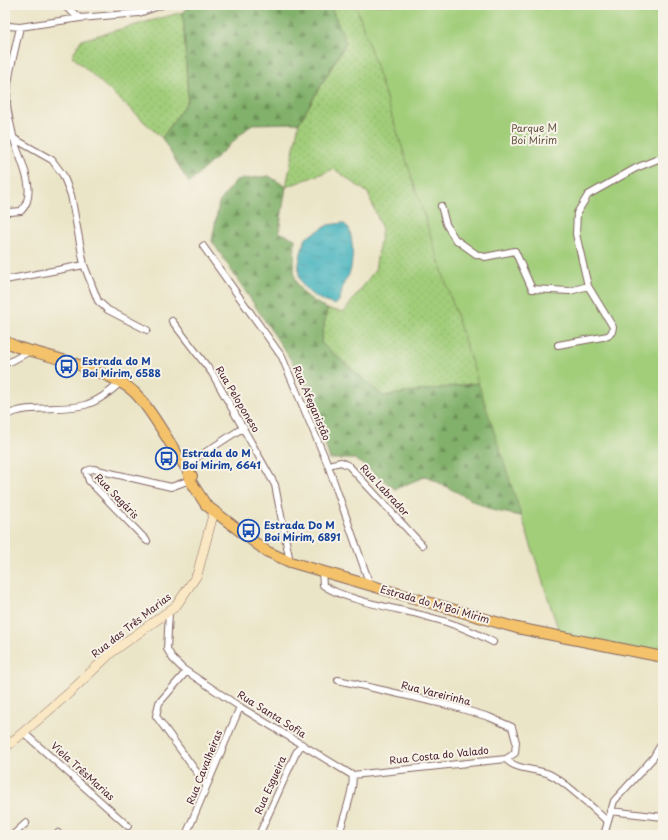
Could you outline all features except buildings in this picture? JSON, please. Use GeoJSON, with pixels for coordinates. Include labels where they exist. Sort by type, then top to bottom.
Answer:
{"type":"FeatureCollection","features":[{"type":"Feature","properties":{"kind":"main road","name":"Estrada do M'Boi Mirim"},"geometry":{"type":"LineString","coordinates":[[5,341],[17,347],[94,371],[122,382],[136,394],[157,421],[187,472],[218,513],[242,534],[266,551],[290,562],[322,572],[524,629],[663,658]]}},
{"type":"Feature","properties":{"kind":"street"},"geometry":{"type":"LineString","coordinates":[[63,5],[80,18]]}},
{"type":"Feature","properties":{"kind":"street"},"geometry":{"type":"LineString","coordinates":[[5,22],[9,26],[20,26],[80,18],[139,13],[162,5]]}},
{"type":"Feature","properties":{"kind":"street"},"geometry":{"type":"LineString","coordinates":[[5,210],[10,212],[21,211],[28,203],[29,196],[25,172],[13,138],[7,104],[20,26]]}},
{"type":"Feature","properties":{"kind":"street"},"geometry":{"type":"LineString","coordinates":[[13,138],[52,160],[63,175],[71,195],[84,265],[98,301],[108,310],[147,330]]}},
{"type":"Feature","properties":{"kind":"street"},"geometry":{"type":"LineString","coordinates":[[558,345],[608,336],[612,332],[613,327],[588,286],[576,234],[577,213],[588,195],[625,174],[663,157]]}},
{"type":"Feature","properties":{"kind":"street"},"geometry":{"type":"LineString","coordinates":[[441,206],[446,224],[456,239],[476,254],[485,257],[515,251],[532,289],[570,291],[588,286]]}},
{"type":"Feature","properties":{"kind":"street","name":"Rua Afeganistão"},"geometry":{"type":"LineString","coordinates":[[203,246],[282,357],[328,465],[370,585]]}},
{"type":"Feature","properties":{"kind":"street"},"geometry":{"type":"LineString","coordinates":[[5,280],[84,265]]}},
{"type":"Feature","properties":{"kind":"street","name":"Rua Peloponeso"},"geometry":{"type":"LineString","coordinates":[[172,321],[212,373],[244,427],[275,485],[290,562]]}},
{"type":"Feature","properties":{"kind":"street"},"geometry":{"type":"LineString","coordinates":[[5,362],[10,362],[30,351]]}},
{"type":"Feature","properties":{"kind":"street"},"geometry":{"type":"LineString","coordinates":[[5,416],[23,410],[85,405],[99,399],[122,382]]}},
{"type":"Feature","properties":{"kind":"street"},"geometry":{"type":"LineString","coordinates":[[187,472],[244,427]]}},
{"type":"Feature","properties":{"kind":"street","name":"Rua Labrador"},"geometry":{"type":"LineString","coordinates":[[328,465],[341,462],[349,466],[422,545]]}},
{"type":"Feature","properties":{"kind":"street","name":"Rua Sagáris"},"geometry":{"type":"LineString","coordinates":[[147,541],[89,481],[86,472],[93,469],[171,487],[187,472]]}},
{"type":"Feature","properties":{"kind":"street","name":"Rua das Três Marias"},"geometry":{"type":"LineString","coordinates":[[5,748],[112,652],[169,612],[184,596],[198,575],[218,513]]}},
{"type":"Feature","properties":{"kind":"street"},"geometry":{"type":"LineString","coordinates":[[322,572],[323,585],[338,592],[358,599],[456,624],[493,642]]}},
{"type":"Feature","properties":{"kind":"street","name":"Rua Santa Sofia"},"geometry":{"type":"LineString","coordinates":[[169,612],[167,649],[173,659],[186,672],[240,707],[352,775]]}},
{"type":"Feature","properties":{"kind":"street"},"geometry":{"type":"LineString","coordinates":[[186,672],[159,703],[156,716],[206,785]]}},
{"type":"Feature","properties":{"kind":"street","name":"Rua Vareirinha"},"geometry":{"type":"LineString","coordinates":[[338,680],[437,702],[490,717],[512,727],[516,742],[515,753],[506,759]]}},
{"type":"Feature","properties":{"kind":"street","name":"Rua Cavalheiras"},"geometry":{"type":"LineString","coordinates":[[186,835],[240,707]]}},
{"type":"Feature","properties":{"kind":"street","name":"Viela TrêsMarias"},"geometry":{"type":"LineString","coordinates":[[24,732],[128,826]]}},
{"type":"Feature","properties":{"kind":"street"},"geometry":{"type":"LineString","coordinates":[[604,835],[610,811],[620,792],[653,758],[663,741]]}},
{"type":"Feature","properties":{"kind":"street","name":"Rua Esgueira"},"geometry":{"type":"LineString","coordinates":[[259,835],[292,760],[302,744]]}},
{"type":"Feature","properties":{"kind":"street"},"geometry":{"type":"LineString","coordinates":[[506,759],[513,765],[541,771],[555,777],[607,821]]}},
{"type":"Feature","properties":{"kind":"street","name":"Rua Costa do Valado"},"geometry":{"type":"LineString","coordinates":[[352,775],[506,759]]}},
{"type":"Feature","properties":{"kind":"street"},"geometry":{"type":"LineString","coordinates":[[339,835],[351,792],[352,775]]}},
{"type":"Feature","properties":{"kind":"street"},"geometry":{"type":"LineString","coordinates":[[610,811],[663,817]]}},
{"type":"Feature","properties":{"kind":"street"},"geometry":{"type":"LineString","coordinates":[[13,835],[26,823]]}},
{"type":"Feature","properties":{"kind":"green space"},"geometry":{"type":"Polygon","coordinates":[[[192,5],[330,5],[346,42],[299,123],[252,124],[189,183],[162,138],[188,100],[183,12],[192,5]]]}},
{"type":"Feature","properties":{"kind":"green space"},"geometry":{"type":"Polygon","coordinates":[[[330,5],[374,5],[550,373],[383,396],[321,343],[327,309],[344,312],[375,270],[382,229],[368,193],[334,169],[286,187],[299,123],[346,43],[330,5]]]}},
{"type":"Feature","properties":{"kind":"green space","name":"Parque M Boi Mirim"},"geometry":{"type":"Polygon","coordinates":[[[356,5],[663,5],[663,657],[561,638],[356,5]]]}},
{"type":"Feature","properties":{"kind":"green space"},"geometry":{"type":"Polygon","coordinates":[[[663,5],[591,530],[491,510],[426,476],[395,489],[355,459],[330,459],[316,416],[299,372],[212,241],[219,203],[236,180],[269,176],[286,187],[279,232],[295,239],[294,273],[299,288],[305,295],[327,309],[321,343],[383,396],[550,373],[663,5]]]}},
{"type":"Feature","properties":{"kind":"green space"},"geometry":{"type":"Polygon","coordinates":[[[183,12],[188,100],[162,138],[72,56],[81,40],[183,12]]]}},
{"type":"Feature","properties":{"kind":"water"},"geometry":{"type":"Polygon","coordinates":[[[343,223],[349,228],[352,244],[352,261],[340,299],[335,305],[312,295],[305,288],[299,272],[299,262],[306,238],[328,225],[343,223]]]}},
{"type":"Feature","properties":{"kind":"place","name":"Estrada do M Boi Mirim, 6588"},"geometry":{"type":"Point","coordinates":[66,367]}},
{"type":"Feature","properties":{"kind":"place","name":"Estrada do M Boi Mirim, 6641"},"geometry":{"type":"Point","coordinates":[167,459]}},
{"type":"Feature","properties":{"kind":"place","name":"Estrada Do M Boi Mirim, 6891"},"geometry":{"type":"Point","coordinates":[248,531]}}]}
